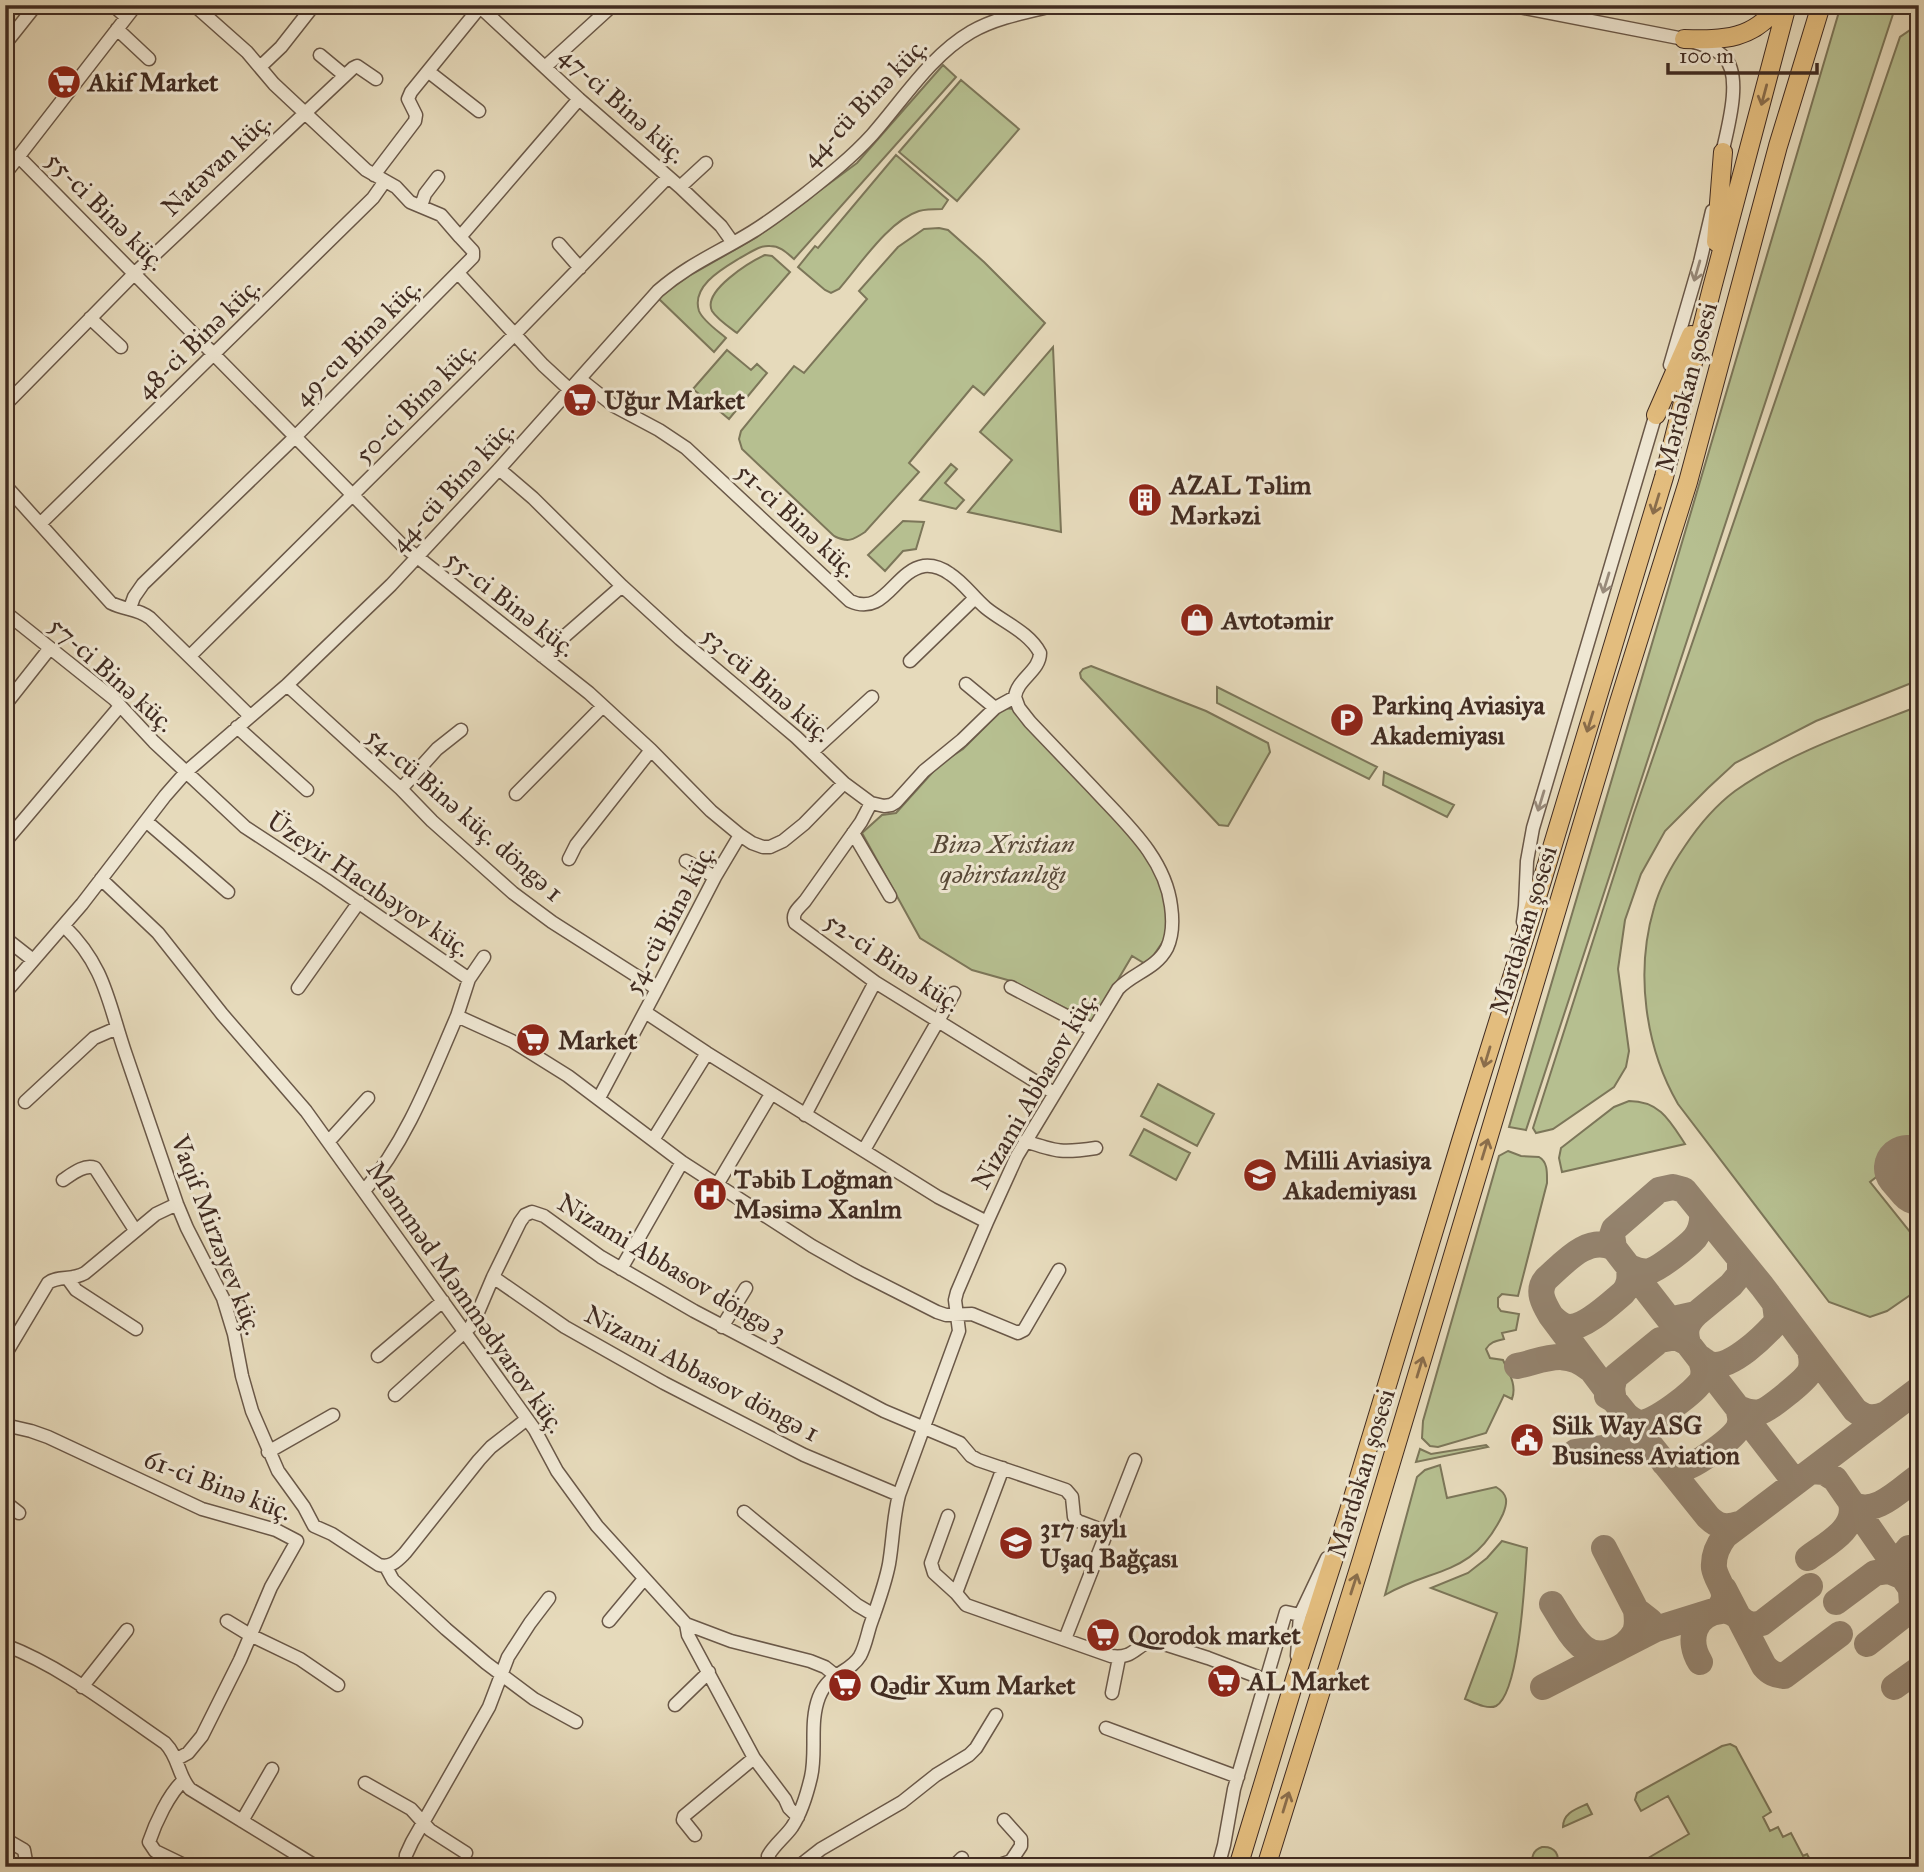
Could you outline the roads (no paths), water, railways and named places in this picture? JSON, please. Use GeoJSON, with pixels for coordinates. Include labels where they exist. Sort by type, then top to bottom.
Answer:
{"type":"FeatureCollection","features":[{"type":"Feature","properties":{"kind":"highway"},"geometry":{"type":"LineString","coordinates":[[1684,38],[1716,40],[1750,32],[1779,5]]}},
{"type":"Feature","properties":{"kind":"highway","name":"Mərdəkan şosesi"},"geometry":{"type":"LineString","coordinates":[[1238,1867],[1664,477],[1787,5]]}},
{"type":"Feature","properties":{"kind":"highway","name":"Mərdəkan şosesi"},"geometry":{"type":"LineString","coordinates":[[1266,1867],[1688,482],[1778,146],[1821,5]]}},
{"type":"Feature","properties":{"kind":"highway"},"geometry":{"type":"LineString","coordinates":[[1656,415],[1712,288],[1723,152]]}},
{"type":"Feature","properties":{"kind":"street"},"geometry":{"type":"LineString","coordinates":[[5,44],[36,5]]}},
{"type":"Feature","properties":{"kind":"street"},"geometry":{"type":"LineString","coordinates":[[113,5],[127,18]]}},
{"type":"Feature","properties":{"kind":"street"},"geometry":{"type":"LineString","coordinates":[[5,174],[136,5]]}},
{"type":"Feature","properties":{"kind":"street"},"geometry":{"type":"LineString","coordinates":[[194,5],[247,52],[303,113],[379,178],[396,187],[410,202],[441,215],[460,237],[579,99]]}},
{"type":"Feature","properties":{"kind":"street"},"geometry":{"type":"LineString","coordinates":[[260,67],[281,47],[314,5]]}},
{"type":"Feature","properties":{"kind":"street"},"geometry":{"type":"LineString","coordinates":[[545,67],[613,5]]}},
{"type":"Feature","properties":{"kind":"street","name":"44-cü Binə küç."},"geometry":{"type":"LineString","coordinates":[[5,993],[64,926],[186,772],[286,685],[417,558],[648,300],[695,263],[733,243],[781,212],[843,163],[869,138],[936,60],[958,41],[972,31],[997,20],[1057,5]]}},
{"type":"Feature","properties":{"kind":"street"},"geometry":{"type":"LineString","coordinates":[[1509,5],[1684,38],[1724,56],[1733,75],[1723,152],[1703,251],[1533,828],[1527,861],[1524,914],[1509,987]]}},
{"type":"Feature","properties":{"kind":"street","name":"47-ci Binə küç."},"geometry":{"type":"LineString","coordinates":[[479,6],[579,99],[680,187],[721,226],[733,243]]}},
{"type":"Feature","properties":{"kind":"street","name":"48-ci Binə küç."},"geometry":{"type":"LineString","coordinates":[[40,524],[373,198],[379,178],[415,121],[416,116],[408,99],[411,92],[479,6]]}},
{"type":"Feature","properties":{"kind":"street"},"geometry":{"type":"LineString","coordinates":[[117,29],[149,59]]}},
{"type":"Feature","properties":{"kind":"street"},"geometry":{"type":"LineString","coordinates":[[320,55],[344,75],[357,66],[376,79]]}},
{"type":"Feature","properties":{"kind":"street"},"geometry":{"type":"LineString","coordinates":[[429,72],[480,111]]}},
{"type":"Feature","properties":{"kind":"street","name":"Natəvan küç."},"geometry":{"type":"LineString","coordinates":[[5,405],[135,273],[344,75]]}},
{"type":"Feature","properties":{"kind":"street","name":"55-ci Binə küç."},"geometry":{"type":"LineString","coordinates":[[19,157],[417,558],[603,706],[711,811],[740,835],[763,847],[783,841],[804,824],[844,783]]}},
{"type":"Feature","properties":{"kind":"street"},"geometry":{"type":"LineString","coordinates":[[680,187],[706,163]]}},
{"type":"Feature","properties":{"kind":"street"},"geometry":{"type":"LineString","coordinates":[[421,206],[425,194],[438,177]]}},
{"type":"Feature","properties":{"kind":"street","name":"50-ci Binə küç."},"geometry":{"type":"LineString","coordinates":[[190,656],[514,335],[668,177]]}},
{"type":"Feature","properties":{"kind":"street","name":"49-cu Binə küç."},"geometry":{"type":"LineString","coordinates":[[130,608],[143,584],[295,437],[458,273],[474,253],[460,237]]}},
{"type":"Feature","properties":{"kind":"street"},"geometry":{"type":"LineString","coordinates":[[559,244],[580,268]]}},
{"type":"Feature","properties":{"kind":"street"},"geometry":{"type":"LineString","coordinates":[[458,273],[542,365],[570,390]]}},
{"type":"Feature","properties":{"kind":"street"},"geometry":{"type":"LineString","coordinates":[[90,318],[121,347]]}},
{"type":"Feature","properties":{"kind":"street","name":"51-ci Binə küç."},"geometry":{"type":"LineString","coordinates":[[580,379],[614,406],[686,448],[850,601],[859,605],[873,603],[908,574],[924,566],[935,567],[952,575],[995,615],[1029,639],[1040,653],[1038,663],[1020,683],[1015,697]]}},
{"type":"Feature","properties":{"kind":"street","name":"53-cü Binə küç."},"geometry":{"type":"LineString","coordinates":[[499,469],[680,639],[776,719],[844,783],[871,803]]}},
{"type":"Feature","properties":{"kind":"street"},"geometry":{"type":"LineString","coordinates":[[5,485],[111,603],[142,612],[150,618],[250,716]]}},
{"type":"Feature","properties":{"kind":"street"},"geometry":{"type":"LineString","coordinates":[[542,656],[622,586]]}},
{"type":"Feature","properties":{"kind":"street"},"geometry":{"type":"LineString","coordinates":[[910,661],[975,598]]}},
{"type":"Feature","properties":{"kind":"street","name":"57-ci Binə küç."},"geometry":{"type":"LineString","coordinates":[[5,612],[120,706],[186,772]]}},
{"type":"Feature","properties":{"kind":"street"},"geometry":{"type":"LineString","coordinates":[[5,705],[50,648]]}},
{"type":"Feature","properties":{"kind":"street"},"geometry":{"type":"LineString","coordinates":[[966,684],[995,708]]}},
{"type":"Feature","properties":{"kind":"street","name":"54-cü Binə küç. döngə 1"},"geometry":{"type":"LineString","coordinates":[[286,685],[513,893],[552,922],[657,989]]}},
{"type":"Feature","properties":{"kind":"street"},"geometry":{"type":"LineString","coordinates":[[812,752],[872,697]]}},
{"type":"Feature","properties":{"kind":"street"},"geometry":{"type":"LineString","coordinates":[[871,803],[891,805],[924,771],[995,708],[1015,697]]}},
{"type":"Feature","properties":{"kind":"street","name":"Nizami Abbasov küç."},"geometry":{"type":"LineString","coordinates":[[773,1867],[768,1859],[770,1852],[798,1817],[813,1765],[814,1718],[818,1699],[828,1681],[857,1661],[874,1615],[889,1565],[899,1495],[959,1331],[955,1300],[986,1222],[1025,1142],[1123,984],[1155,963],[1163,955],[1171,939],[1173,916],[1167,885],[1149,850],[1030,722],[1018,708],[1015,697]]}},
{"type":"Feature","properties":{"kind":"street"},"geometry":{"type":"LineString","coordinates":[[5,842],[120,706]]}},
{"type":"Feature","properties":{"kind":"street"},"geometry":{"type":"LineString","coordinates":[[516,794],[603,706]]}},
{"type":"Feature","properties":{"kind":"street"},"geometry":{"type":"LineString","coordinates":[[237,727],[307,790]]}},
{"type":"Feature","properties":{"kind":"street"},"geometry":{"type":"LineString","coordinates":[[401,789],[437,749],[461,730]]}},
{"type":"Feature","properties":{"kind":"street"},"geometry":{"type":"LineString","coordinates":[[569,859],[576,845],[651,750]]}},
{"type":"Feature","properties":{"kind":"street","name":"Üzeyir Hacıbəyov küç."},"geometry":{"type":"LineString","coordinates":[[186,772],[245,827],[359,902],[468,979],[457,1016],[423,1093],[402,1135],[364,1191]]}},
{"type":"Feature","properties":{"kind":"street","name":"52-ci Binə küç."},"geometry":{"type":"LineString","coordinates":[[871,803],[853,833],[793,916],[795,923],[874,982],[1054,1093]]}},
{"type":"Feature","properties":{"kind":"street"},"geometry":{"type":"LineString","coordinates":[[146,821],[228,892]]}},
{"type":"Feature","properties":{"kind":"street"},"geometry":{"type":"LineString","coordinates":[[853,833],[890,896]]}},
{"type":"Feature","properties":{"kind":"street","name":"54-cü Binə küç."},"geometry":{"type":"LineString","coordinates":[[599,1098],[715,877],[740,835]]}},
{"type":"Feature","properties":{"kind":"street"},"geometry":{"type":"LineString","coordinates":[[686,861],[715,877]]}},
{"type":"Feature","properties":{"kind":"street","name":"Məmməd Məmmədyarov küç."},"geometry":{"type":"LineString","coordinates":[[101,879],[158,933],[329,1141],[527,1419],[574,1496],[614,1547],[686,1624],[731,1641],[810,1661],[835,1675]]}},
{"type":"Feature","properties":{"kind":"street"},"geometry":{"type":"LineString","coordinates":[[298,988],[359,902]]}},
{"type":"Feature","properties":{"kind":"street","name":"Vaqif Mirzəyev küç."},"geometry":{"type":"LineString","coordinates":[[64,926],[83,946],[108,994],[177,1204],[223,1298],[252,1411],[278,1471],[314,1526]]}},
{"type":"Feature","properties":{"kind":"street"},"geometry":{"type":"LineString","coordinates":[[5,938],[33,960]]}},
{"type":"Feature","properties":{"kind":"street"},"geometry":{"type":"LineString","coordinates":[[468,979],[484,957]]}},
{"type":"Feature","properties":{"kind":"street"},"geometry":{"type":"LineString","coordinates":[[805,1115],[874,982]]}},
{"type":"Feature","properties":{"kind":"street"},"geometry":{"type":"LineString","coordinates":[[1011,987],[1093,1030]]}},
{"type":"Feature","properties":{"kind":"street"},"geometry":{"type":"LineString","coordinates":[[864,1150],[954,993]]}},
{"type":"Feature","properties":{"kind":"street"},"geometry":{"type":"LineString","coordinates":[[645,1012],[947,1203],[986,1222]]}},
{"type":"Feature","properties":{"kind":"street"},"geometry":{"type":"LineString","coordinates":[[457,1016],[512,1041],[568,1076],[682,1162],[812,1246],[937,1312],[946,1315],[972,1314],[1018,1332],[1024,1330],[1059,1270]]}},
{"type":"Feature","properties":{"kind":"street"},"geometry":{"type":"LineString","coordinates":[[25,1102],[94,1038],[117,1028]]}},
{"type":"Feature","properties":{"kind":"street"},"geometry":{"type":"LineString","coordinates":[[653,1140],[707,1053]]}},
{"type":"Feature","properties":{"kind":"street"},"geometry":{"type":"LineString","coordinates":[[718,1185],[771,1094]]}},
{"type":"Feature","properties":{"kind":"street"},"geometry":{"type":"LineString","coordinates":[[329,1141],[368,1098]]}},
{"type":"Feature","properties":{"kind":"street"},"geometry":{"type":"LineString","coordinates":[[1025,1142],[1056,1152],[1096,1148]]}},
{"type":"Feature","properties":{"kind":"street"},"geometry":{"type":"LineString","coordinates":[[621,1269],[682,1162]]}},
{"type":"Feature","properties":{"kind":"street"},"geometry":{"type":"LineString","coordinates":[[63,1180],[89,1166],[95,1168],[135,1230]]}},
{"type":"Feature","properties":{"kind":"street"},"geometry":{"type":"LineString","coordinates":[[5,1355],[48,1283],[85,1273],[156,1214],[177,1204]]}},
{"type":"Feature","properties":{"kind":"street","name":"Nizami Abbasov döngə 3"},"geometry":{"type":"LineString","coordinates":[[395,1395],[465,1331],[476,1317],[520,1222],[525,1215],[533,1212],[544,1216],[601,1257],[722,1327],[884,1411],[960,1443],[978,1460],[1066,1490],[1072,1497],[1074,1517],[1107,1532]]}},
{"type":"Feature","properties":{"kind":"street","name":"Nizami Abbasov döngə 1"},"geometry":{"type":"LineString","coordinates":[[493,1278],[565,1326],[664,1383],[804,1455],[899,1495]]}},
{"type":"Feature","properties":{"kind":"street"},"geometry":{"type":"LineString","coordinates":[[68,1279],[76,1290],[136,1329]]}},
{"type":"Feature","properties":{"kind":"street"},"geometry":{"type":"LineString","coordinates":[[722,1327],[746,1288]]}},
{"type":"Feature","properties":{"kind":"street"},"geometry":{"type":"LineString","coordinates":[[378,1356],[443,1301]]}},
{"type":"Feature","properties":{"kind":"street"},"geometry":{"type":"LineString","coordinates":[[268,1452],[333,1415]]}},
{"type":"Feature","properties":{"kind":"street"},"geometry":{"type":"LineString","coordinates":[[297,1541],[314,1526],[332,1534],[379,1565],[386,1567],[398,1561],[479,1460],[527,1419]]}},
{"type":"Feature","properties":{"kind":"street","name":"61-ci Binə küç."},"geometry":{"type":"LineString","coordinates":[[5,1425],[31,1430],[48,1437],[202,1509],[276,1530],[297,1541],[271,1587],[240,1660],[202,1736],[188,1753],[177,1759]]}},
{"type":"Feature","properties":{"kind":"street"},"geometry":{"type":"LineString","coordinates":[[1065,1639],[1135,1460]]}},
{"type":"Feature","properties":{"kind":"street"},"geometry":{"type":"LineString","coordinates":[[956,1593],[1003,1468]]}},
{"type":"Feature","properties":{"kind":"street"},"geometry":{"type":"LineString","coordinates":[[5,1502],[19,1513]]}},
{"type":"Feature","properties":{"kind":"street"},"geometry":{"type":"LineString","coordinates":[[744,1512],[857,1605],[874,1615]]}},
{"type":"Feature","properties":{"kind":"street"},"geometry":{"type":"LineString","coordinates":[[1295,1679],[1300,1615],[1348,1514]]}},
{"type":"Feature","properties":{"kind":"street"},"geometry":{"type":"LineString","coordinates":[[948,1516],[930,1563],[934,1573],[966,1605],[1119,1658],[1151,1641],[1158,1642],[1266,1680]]}},
{"type":"Feature","properties":{"kind":"street"},"geometry":{"type":"LineString","coordinates":[[386,1567],[393,1580],[472,1652],[534,1699],[576,1722]]}},
{"type":"Feature","properties":{"kind":"street"},"geometry":{"type":"LineString","coordinates":[[609,1621],[644,1579]]}},
{"type":"Feature","properties":{"kind":"street"},"geometry":{"type":"LineString","coordinates":[[405,1867],[406,1855],[486,1714],[501,1673],[517,1642],[549,1598]]}},
{"type":"Feature","properties":{"kind":"street"},"geometry":{"type":"LineString","coordinates":[[1218,1867],[1230,1806],[1286,1612],[1300,1615]]}},
{"type":"Feature","properties":{"kind":"street"},"geometry":{"type":"LineString","coordinates":[[227,1621],[300,1658],[338,1685]]}},
{"type":"Feature","properties":{"kind":"street"},"geometry":{"type":"LineString","coordinates":[[686,1624],[688,1635],[754,1758],[798,1817]]}},
{"type":"Feature","properties":{"kind":"street"},"geometry":{"type":"LineString","coordinates":[[82,1687],[127,1630]]}},
{"type":"Feature","properties":{"kind":"street"},"geometry":{"type":"LineString","coordinates":[[5,1645],[30,1656],[82,1687],[165,1744],[173,1751],[184,1780],[196,1794],[317,1867]]}},
{"type":"Feature","properties":{"kind":"street"},"geometry":{"type":"LineString","coordinates":[[1112,1693],[1119,1658]]}},
{"type":"Feature","properties":{"kind":"street"},"geometry":{"type":"LineString","coordinates":[[675,1705],[709,1672]]}},
{"type":"Feature","properties":{"kind":"street"},"geometry":{"type":"LineString","coordinates":[[798,1867],[821,1849],[902,1802],[936,1775],[969,1755],[996,1715]]}},
{"type":"Feature","properties":{"kind":"street"},"geometry":{"type":"LineString","coordinates":[[1106,1728],[1238,1777]]}},
{"type":"Feature","properties":{"kind":"street"},"geometry":{"type":"LineString","coordinates":[[695,1835],[683,1820],[684,1816],[754,1758]]}},
{"type":"Feature","properties":{"kind":"street"},"geometry":{"type":"LineString","coordinates":[[242,1821],[272,1769]]}},
{"type":"Feature","properties":{"kind":"street"},"geometry":{"type":"LineString","coordinates":[[184,1780],[175,1789],[149,1842],[155,1851],[188,1867]]}},
{"type":"Feature","properties":{"kind":"street"},"geometry":{"type":"LineString","coordinates":[[365,1783],[411,1809],[434,1833],[466,1853]]}},
{"type":"Feature","properties":{"kind":"street"},"geometry":{"type":"LineString","coordinates":[[993,1867],[1014,1864],[1021,1846],[1021,1839],[1004,1820]]}},
{"type":"Feature","properties":{"kind":"street"},"geometry":{"type":"LineString","coordinates":[[5,1839],[24,1850],[24,1867]]}},
{"type":"Feature","properties":{"kind":"place","name":"Akif Market"},"geometry":{"type":"Point","coordinates":[64,82]}},
{"type":"Feature","properties":{"kind":"place","name":"Uğur Market"},"geometry":{"type":"Point","coordinates":[580,400]}},
{"type":"Feature","properties":{"kind":"place","name":"AZAL Təlim Mərkəzi"},"geometry":{"type":"Point","coordinates":[1145,500]}},
{"type":"Feature","properties":{"kind":"place","name":"Avtotəmir"},"geometry":{"type":"Point","coordinates":[1197,620]}},
{"type":"Feature","properties":{"kind":"place","name":"Parkinq Aviasiya Akademiyası"},"geometry":{"type":"Point","coordinates":[1347,720]}},
{"type":"Feature","properties":{"kind":"place","name":"Market"},"geometry":{"type":"Point","coordinates":[533,1040]}},
{"type":"Feature","properties":{"kind":"place","name":"Milli Aviasiya Akademiyası"},"geometry":{"type":"Point","coordinates":[1260,1175]}},
{"type":"Feature","properties":{"kind":"place","name":"Təbib Loğman Məsimə Xanlm"},"geometry":{"type":"Point","coordinates":[710,1194]}},
{"type":"Feature","properties":{"kind":"place","name":"Silk Way ASG Business Aviation"},"geometry":{"type":"Point","coordinates":[1527,1440]}},
{"type":"Feature","properties":{"kind":"place","name":"317 saylı Uşaq Bağçası"},"geometry":{"type":"Point","coordinates":[1016,1543]}},
{"type":"Feature","properties":{"kind":"place","name":"Qorodok market"},"geometry":{"type":"Point","coordinates":[1103,1635]}},
{"type":"Feature","properties":{"kind":"place","name":"AL Market"},"geometry":{"type":"Point","coordinates":[1224,1681]}},
{"type":"Feature","properties":{"kind":"place","name":"Qədir Xum Market"},"geometry":{"type":"Point","coordinates":[845,1685]}},
{"type":"Feature","properties":{"kind":"park label","name":"Binə Xristian qəbirstanlığı"},"geometry":{"type":"Point","coordinates":[1003,859]}}]}
